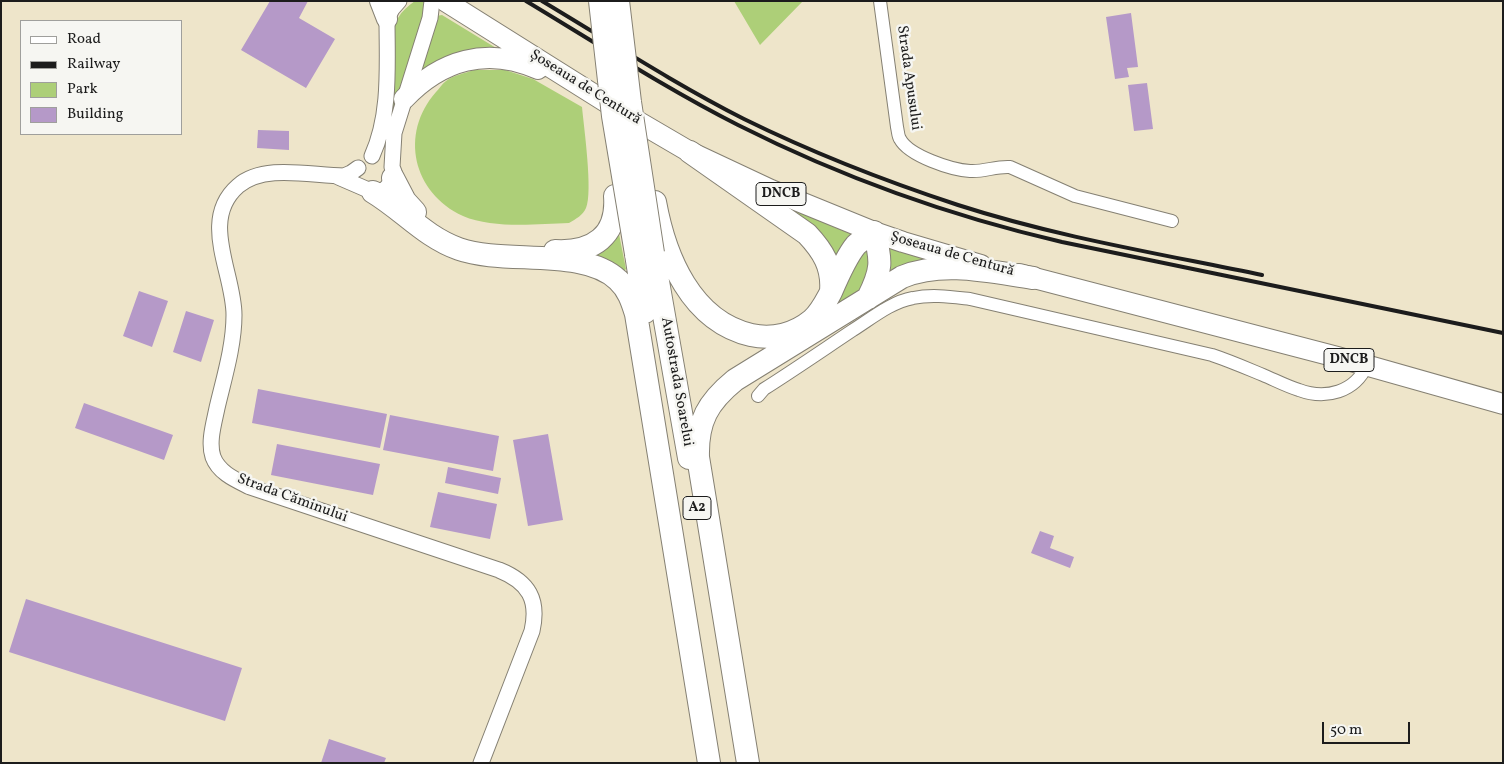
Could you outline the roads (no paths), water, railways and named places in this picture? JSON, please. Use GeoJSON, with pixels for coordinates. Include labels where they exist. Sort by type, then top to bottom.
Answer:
{"type":"FeatureCollection","features":[{"type":"Feature","properties":{"kind":"highway"},"geometry":{"type":"LineString","coordinates":[[393,172],[405,201],[412,210],[430,225],[466,243],[500,248],[565,251],[576,250],[600,240],[610,228],[616,210],[616,196],[591,1]]}},
{"type":"Feature","properties":{"kind":"highway","name":"Autostrada Soarelui"},"geometry":{"type":"LineString","coordinates":[[600,1],[613,116],[653,254],[719,763]]}},
{"type":"Feature","properties":{"kind":"highway","name":"Autostrada Soarelui"},"geometry":{"type":"LineString","coordinates":[[618,1],[630,102],[653,254],[739,763]]}},
{"type":"Feature","properties":{"kind":"highway"},"geometry":{"type":"LineString","coordinates":[[628,1],[653,191],[661,230],[653,254],[678,274],[702,308],[718,322],[756,336],[779,336],[803,326],[818,314],[824,307],[852,251],[862,240],[874,232],[880,253],[880,263],[875,284],[868,298]]}},
{"type":"Feature","properties":{"kind":"highway"},"geometry":{"type":"LineString","coordinates":[[690,152],[807,234],[826,258],[832,281],[831,291]]}},
{"type":"Feature","properties":{"kind":"highway"},"geometry":{"type":"LineString","coordinates":[[369,190],[391,204],[427,233],[454,247],[481,254],[587,264],[610,274],[618,280],[629,294],[636,314],[709,763]]}},
{"type":"Feature","properties":{"kind":"highway"},"geometry":{"type":"LineString","coordinates":[[748,763],[698,456],[701,423],[710,406],[735,380],[843,325],[868,298],[915,271],[933,268],[981,271],[1033,278]]}},
{"type":"Feature","properties":{"kind":"main road","name":"Șoseaua de Centură"},"geometry":{"type":"LineString","coordinates":[[445,1],[690,152],[771,190],[874,232],[1033,278],[1367,365],[1503,404]]}},
{"type":"Feature","properties":{"kind":"main road"},"geometry":{"type":"LineString","coordinates":[[404,99],[417,86],[440,70],[460,62],[480,58],[499,58],[519,62],[586,89]]}},
{"type":"Feature","properties":{"kind":"street"},"geometry":{"type":"LineString","coordinates":[[372,156],[381,133],[385,114],[383,10],[392,10],[399,1]]}},
{"type":"Feature","properties":{"kind":"street"},"geometry":{"type":"LineString","coordinates":[[336,176],[369,190],[384,190],[388,187],[393,172],[394,133],[430,18],[432,1]]}},
{"type":"Feature","properties":{"kind":"street","name":"Strada Apusului"},"geometry":{"type":"LineString","coordinates":[[880,1],[897,128],[900,140],[910,149],[936,163],[963,170],[971,171],[1001,166],[1010,167],[1075,196],[1172,221]]}},
{"type":"Feature","properties":{"kind":"street"},"geometry":{"type":"LineString","coordinates":[[369,190],[358,180],[358,168],[361,162],[372,156],[377,156],[386,159],[393,172]]}},
{"type":"Feature","properties":{"kind":"street","name":"Strada Căminului"},"geometry":{"type":"LineString","coordinates":[[358,168],[344,176],[265,173],[238,185],[226,201],[220,221],[219,237],[233,300],[233,324],[230,350],[212,436],[213,457],[226,474],[244,484],[499,570],[515,578],[528,589],[534,604],[532,631],[481,763]]}},
{"type":"Feature","properties":{"kind":"street"},"geometry":{"type":"LineString","coordinates":[[758,396],[843,325],[899,302],[914,298],[948,296],[994,304],[1212,356],[1311,394],[1341,391],[1362,376],[1367,365]]}},
{"type":"Feature","properties":{"kind":"railway"},"geometry":{"type":"LineString","coordinates":[[526,1],[657,81],[738,125],[816,162],[937,207],[1020,232],[1062,242],[1503,333]]}},
{"type":"Feature","properties":{"kind":"railway"},"geometry":{"type":"LineString","coordinates":[[542,1],[718,106],[823,155],[876,176],[958,205],[1071,236],[1262,275]]}}]}
